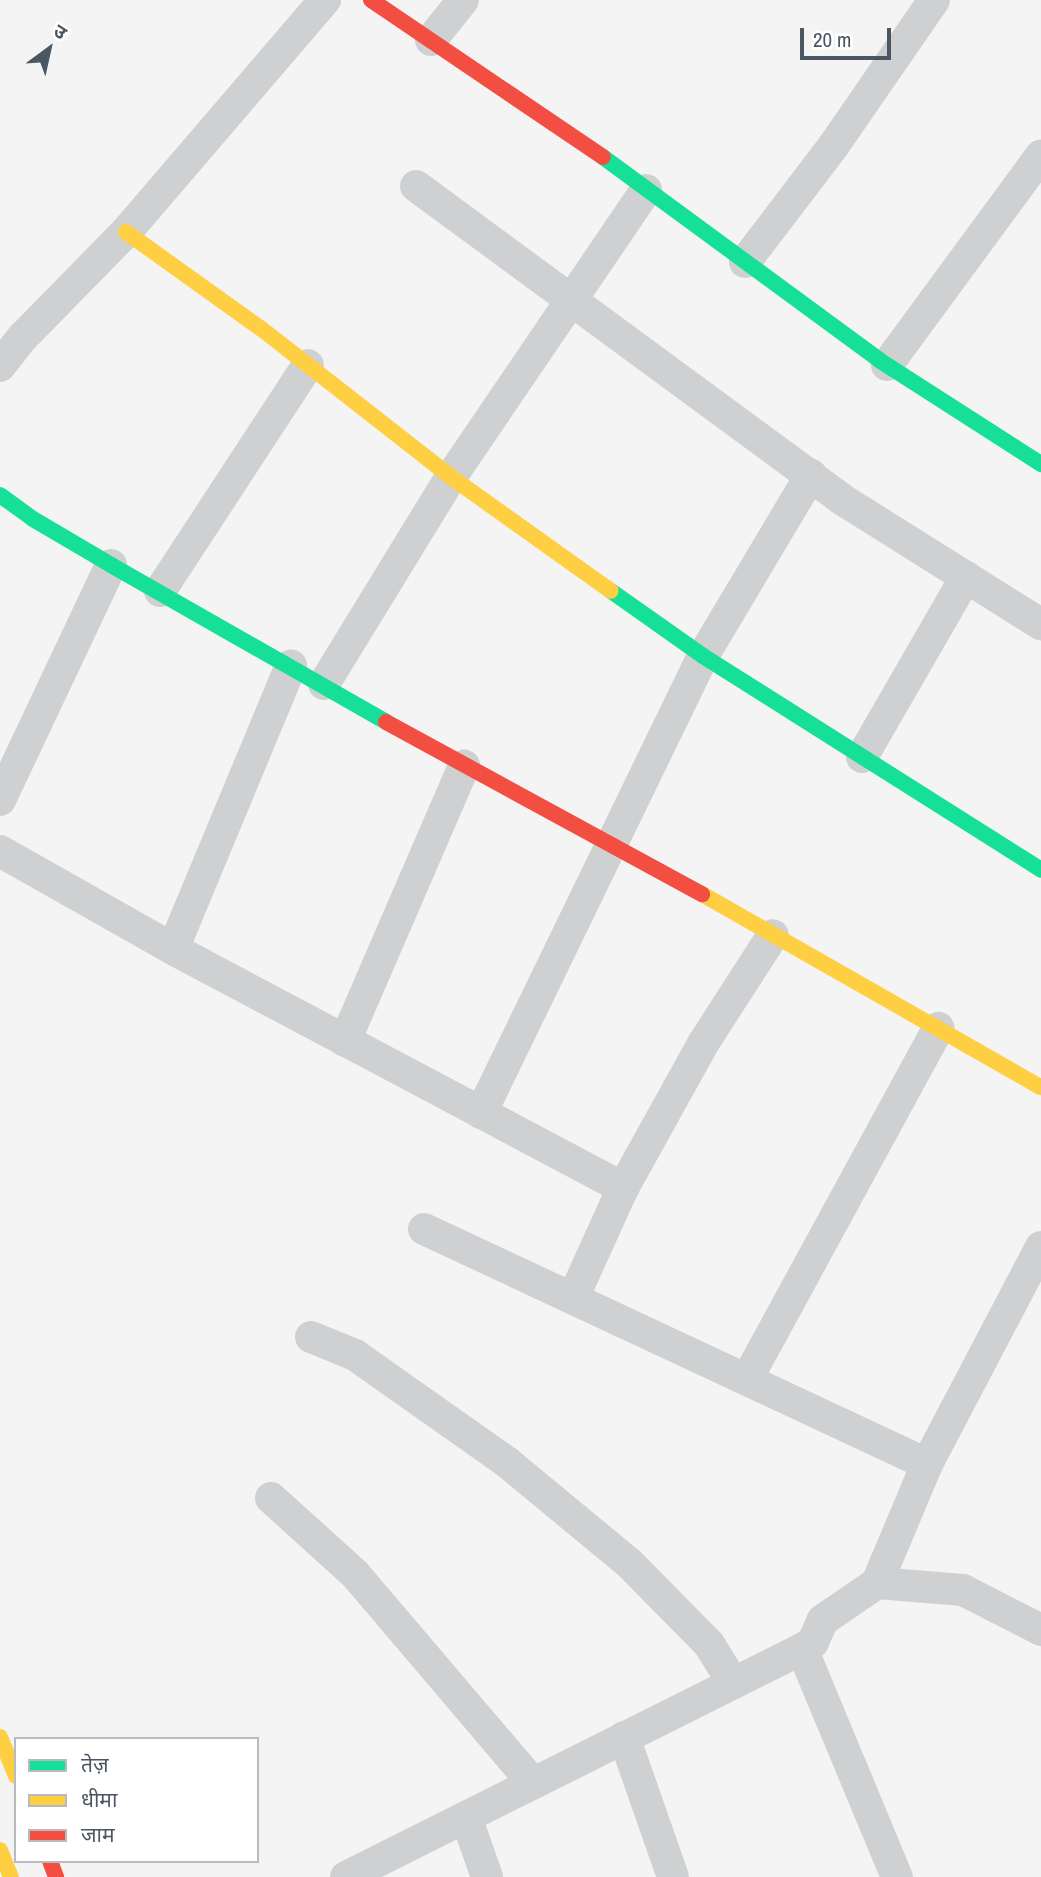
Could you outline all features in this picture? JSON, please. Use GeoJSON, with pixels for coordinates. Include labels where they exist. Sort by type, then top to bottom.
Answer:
{"type":"FeatureCollection","features":[{"type":"Feature","properties":{"kind":"main road"},"geometry":{"type":"LineString","coordinates":[[371,0],[580,140],[887,366],[1041,464]]}},
{"type":"Feature","properties":{"kind":"main road"},"geometry":{"type":"LineString","coordinates":[[126,232],[308,365],[451,477],[703,656],[1041,870]]}},
{"type":"Feature","properties":{"kind":"main road"},"geometry":{"type":"LineString","coordinates":[[0,495],[33,519],[111,565],[464,766],[611,842],[1041,1087]]}},
{"type":"Feature","properties":{"kind":"main road"},"geometry":{"type":"LineString","coordinates":[[0,1737],[14,1771]]}},
{"type":"Feature","properties":{"kind":"main road"},"geometry":{"type":"LineString","coordinates":[[0,1850],[11,1877]]}},
{"type":"Feature","properties":{"kind":"street"},"geometry":{"type":"LineString","coordinates":[[0,366],[23,337],[126,232],[325,0]]}},
{"type":"Feature","properties":{"kind":"street"},"geometry":{"type":"LineString","coordinates":[[431,40],[463,0]]}},
{"type":"Feature","properties":{"kind":"street"},"geometry":{"type":"LineString","coordinates":[[745,262],[834,145],[934,0]]}},
{"type":"Feature","properties":{"kind":"street"},"geometry":{"type":"LineString","coordinates":[[887,366],[1041,155]]}},
{"type":"Feature","properties":{"kind":"street"},"geometry":{"type":"LineString","coordinates":[[416,186],[844,500],[1041,624]]}},
{"type":"Feature","properties":{"kind":"street"},"geometry":{"type":"LineString","coordinates":[[324,684],[451,477],[646,190]]}},
{"type":"Feature","properties":{"kind":"street"},"geometry":{"type":"LineString","coordinates":[[160,591],[308,365]]}},
{"type":"Feature","properties":{"kind":"street"},"geometry":{"type":"LineString","coordinates":[[481,1113],[703,656],[811,475]]}},
{"type":"Feature","properties":{"kind":"street"},"geometry":{"type":"LineString","coordinates":[[0,800],[111,565]]}},
{"type":"Feature","properties":{"kind":"street"},"geometry":{"type":"LineString","coordinates":[[862,757],[966,577]]}},
{"type":"Feature","properties":{"kind":"street"},"geometry":{"type":"LineString","coordinates":[[173,948],[291,666]]}},
{"type":"Feature","properties":{"kind":"street"},"geometry":{"type":"LineString","coordinates":[[345,1041],[464,766]]}},
{"type":"Feature","properties":{"kind":"street"},"geometry":{"type":"LineString","coordinates":[[0,851],[345,1041],[624,1188]]}},
{"type":"Feature","properties":{"kind":"street"},"geometry":{"type":"LineString","coordinates":[[573,1298],[624,1188],[704,1042],[774,935]]}},
{"type":"Feature","properties":{"kind":"street"},"geometry":{"type":"LineString","coordinates":[[747,1379],[938,1028]]}},
{"type":"Feature","properties":{"kind":"street"},"geometry":{"type":"LineString","coordinates":[[425,1230],[928,1464]]}},
{"type":"Feature","properties":{"kind":"street"},"geometry":{"type":"LineString","coordinates":[[346,1877],[813,1642],[823,1620],[877,1583],[928,1464],[1041,1247]]}},
{"type":"Feature","properties":{"kind":"street"},"geometry":{"type":"LineString","coordinates":[[311,1337],[355,1355],[508,1463],[630,1564],[709,1644],[733,1683]]}},
{"type":"Feature","properties":{"kind":"street"},"geometry":{"type":"LineString","coordinates":[[271,1498],[355,1574],[533,1783]]}},
{"type":"Feature","properties":{"kind":"street"},"geometry":{"type":"LineString","coordinates":[[877,1583],[963,1590],[1040,1632]]}},
{"type":"Feature","properties":{"kind":"street"},"geometry":{"type":"LineString","coordinates":[[802,1649],[897,1877]]}},
{"type":"Feature","properties":{"kind":"street"},"geometry":{"type":"LineString","coordinates":[[624,1737],[673,1877]]}},
{"type":"Feature","properties":{"kind":"street"},"geometry":{"type":"LineString","coordinates":[[466,1817],[487,1877]]}},
{"type":"Feature","properties":{"kind":"traffic: fast"},"geometry":{"type":"LineString","coordinates":[[603,157],[879,360],[1041,464]]}},
{"type":"Feature","properties":{"kind":"traffic: fast"},"geometry":{"type":"LineString","coordinates":[[0,495],[33,519],[111,565],[386,722]]}},
{"type":"Feature","properties":{"kind":"traffic: fast"},"geometry":{"type":"LineString","coordinates":[[611,591],[703,656],[1041,870]]}},
{"type":"Feature","properties":{"kind":"traffic: slow"},"geometry":{"type":"LineString","coordinates":[[126,232],[263,330],[451,477],[611,591]]}},
{"type":"Feature","properties":{"kind":"traffic: slow"},"geometry":{"type":"LineString","coordinates":[[702,894],[1041,1087]]}},
{"type":"Feature","properties":{"kind":"traffic: slow"},"geometry":{"type":"LineString","coordinates":[[0,1737],[14,1771]]}},
{"type":"Feature","properties":{"kind":"traffic: slow"},"geometry":{"type":"LineString","coordinates":[[0,1850],[11,1877]]}},
{"type":"Feature","properties":{"kind":"traffic: jam"},"geometry":{"type":"LineString","coordinates":[[371,0],[603,157]]}},
{"type":"Feature","properties":{"kind":"traffic: jam"},"geometry":{"type":"LineString","coordinates":[[386,722],[702,894]]}},
{"type":"Feature","properties":{"kind":"traffic: jam"},"geometry":{"type":"LineString","coordinates":[[51,1863],[56,1877]]}}]}
